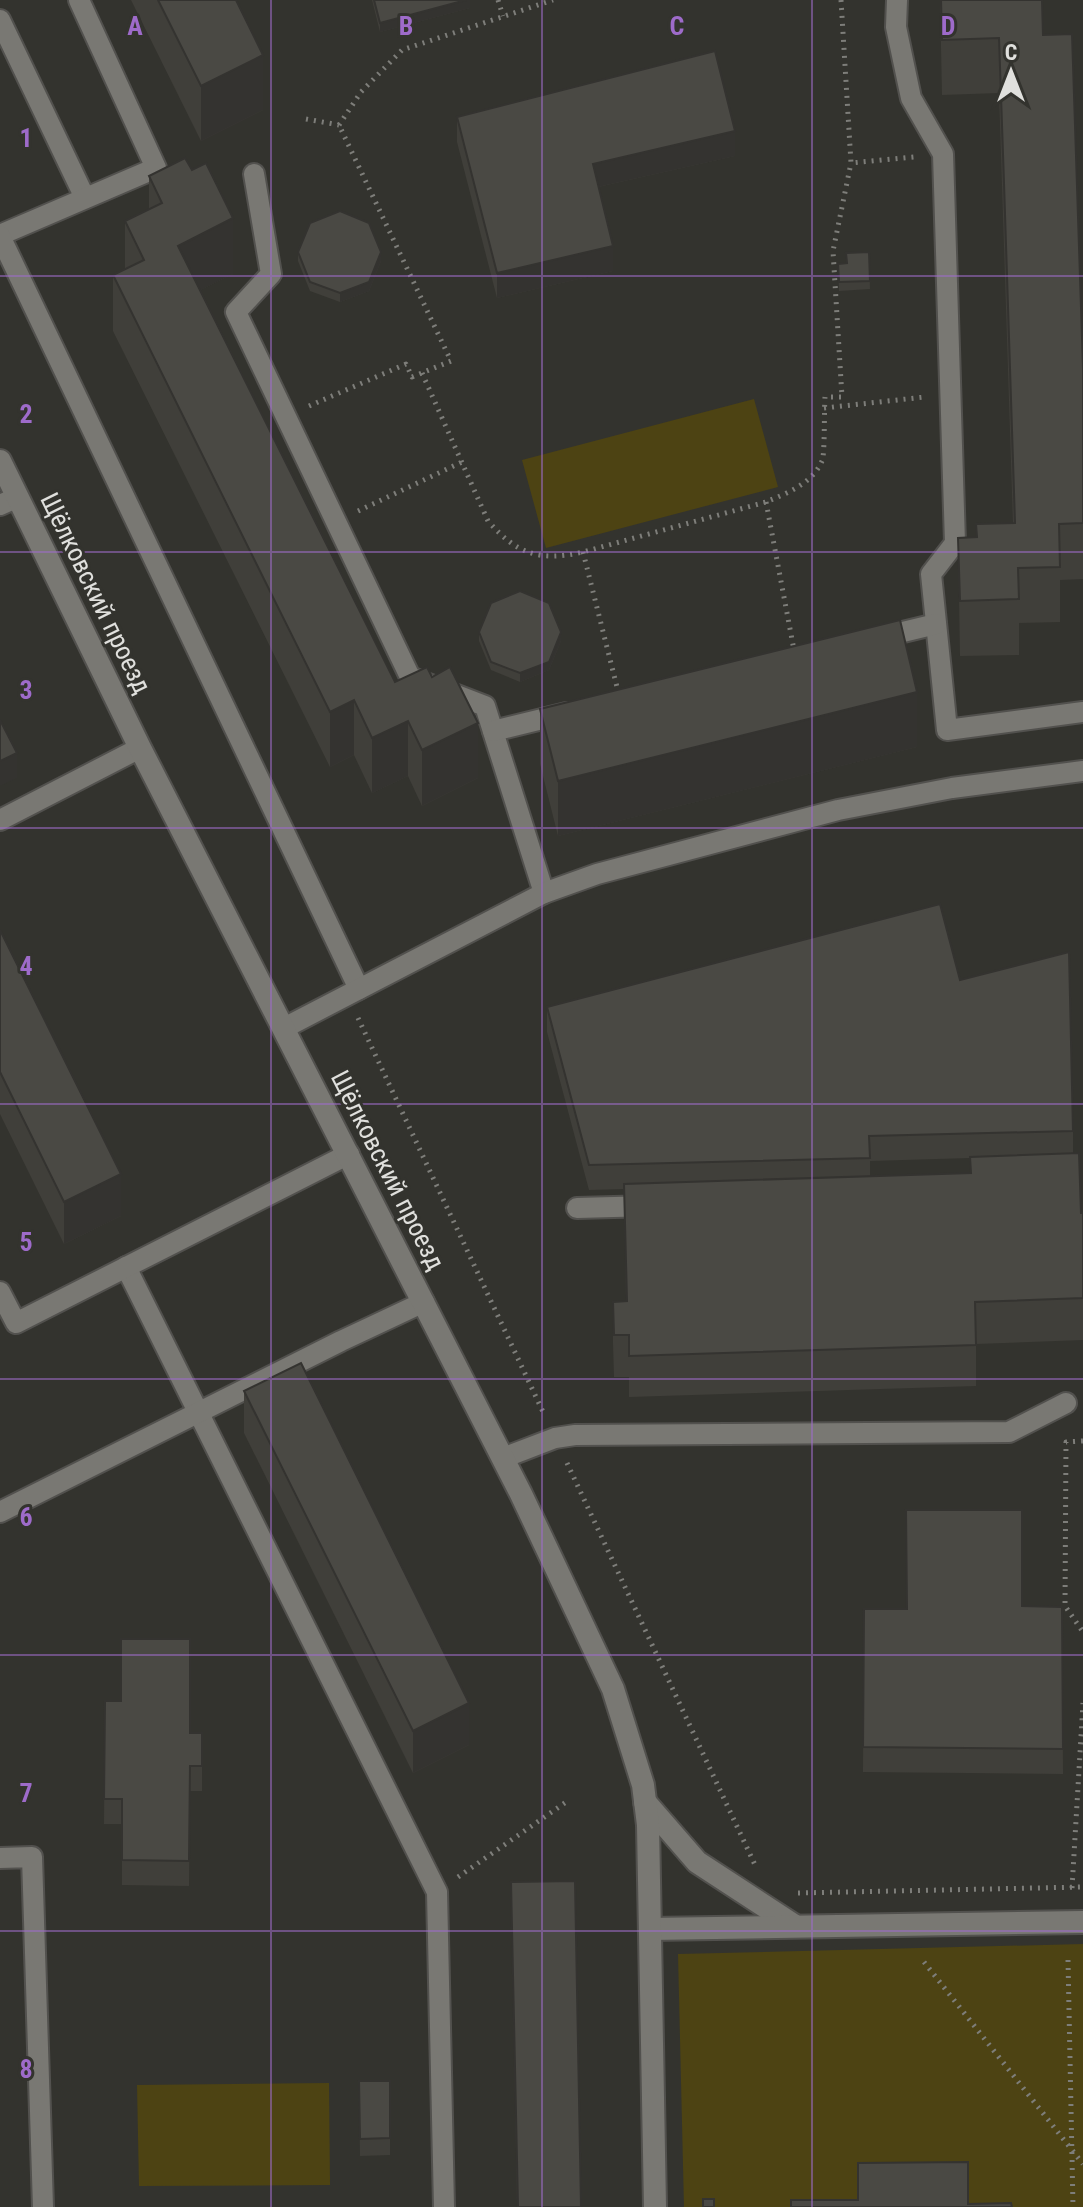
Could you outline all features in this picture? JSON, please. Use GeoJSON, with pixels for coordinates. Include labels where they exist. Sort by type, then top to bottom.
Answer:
{"type":"FeatureCollection","features":[{"type":"Feature","properties":{"kind":"street","name":"Щёлковский проезд"},"geometry":{"type":"LineString","coordinates":[[0,461],[9,501],[349,1154],[503,1458],[613,1689],[632,1745],[645,1802],[655,2207]]}},
{"type":"Feature","properties":{"kind":"street"},"geometry":{"type":"LineString","coordinates":[[645,1802],[697,1862],[795,1926]]}},
{"type":"Feature","properties":{"kind":"street"},"geometry":{"type":"LineString","coordinates":[[650,1929],[1083,1922]]}},
{"type":"Feature","properties":{"kind":"lane"},"geometry":{"type":"LineString","coordinates":[[79,0],[156,168],[0,236],[353,992]]}},
{"type":"Feature","properties":{"kind":"lane"},"geometry":{"type":"LineString","coordinates":[[897,0],[896,27],[911,98],[943,154],[955,543],[931,574],[947,730],[1083,712]]}},
{"type":"Feature","properties":{"kind":"lane"},"geometry":{"type":"LineString","coordinates":[[0,20],[85,198]]}},
{"type":"Feature","properties":{"kind":"lane"},"geometry":{"type":"LineString","coordinates":[[254,174],[271,274],[236,312],[410,677],[485,706],[544,893]]}},
{"type":"Feature","properties":{"kind":"lane"},"geometry":{"type":"LineString","coordinates":[[852,644],[936,624]]}},
{"type":"Feature","properties":{"kind":"lane"},"geometry":{"type":"LineString","coordinates":[[493,731],[620,701]]}},
{"type":"Feature","properties":{"kind":"lane"},"geometry":{"type":"LineString","coordinates":[[0,820],[140,748]]}},
{"type":"Feature","properties":{"kind":"lane"},"geometry":{"type":"LineString","coordinates":[[284,1028],[544,893],[597,874],[838,810],[952,788],[1083,771]]}},
{"type":"Feature","properties":{"kind":"lane"},"geometry":{"type":"LineString","coordinates":[[0,1292],[16,1323],[349,1154]]}},
{"type":"Feature","properties":{"kind":"lane"},"geometry":{"type":"LineString","coordinates":[[577,1208],[671,1205]]}},
{"type":"Feature","properties":{"kind":"lane"},"geometry":{"type":"LineString","coordinates":[[126,1267],[437,1892],[444,2207]]}},
{"type":"Feature","properties":{"kind":"lane"},"geometry":{"type":"LineString","coordinates":[[0,1512],[424,1302]]}},
{"type":"Feature","properties":{"kind":"lane"},"geometry":{"type":"LineString","coordinates":[[503,1458],[555,1438],[575,1435],[1009,1432],[1066,1403]]}},
{"type":"Feature","properties":{"kind":"lane"},"geometry":{"type":"LineString","coordinates":[[0,1858],[32,1857],[43,2207]]}},
{"type":"Feature","properties":{"kind":"path"},"geometry":{"type":"LineString","coordinates":[[498,0],[503,16]]}},
{"type":"Feature","properties":{"kind":"path"},"geometry":{"type":"LineString","coordinates":[[339,125],[361,92],[402,50],[553,0]]}},
{"type":"Feature","properties":{"kind":"path"},"geometry":{"type":"LineString","coordinates":[[422,373],[488,521],[505,540],[528,552],[559,558],[583,552],[766,502],[809,480],[823,460],[825,397],[842,397],[833,251],[851,163],[841,0]]}},
{"type":"Feature","properties":{"kind":"path"},"geometry":{"type":"LineString","coordinates":[[306,119],[339,125]]}},
{"type":"Feature","properties":{"kind":"path"},"geometry":{"type":"LineString","coordinates":[[286,416],[406,364],[412,377],[451,361],[339,125]]}},
{"type":"Feature","properties":{"kind":"path"},"geometry":{"type":"LineString","coordinates":[[851,163],[943,154]]}},
{"type":"Feature","properties":{"kind":"path"},"geometry":{"type":"LineString","coordinates":[[824,408],[950,395]]}},
{"type":"Feature","properties":{"kind":"path"},"geometry":{"type":"LineString","coordinates":[[335,521],[462,462]]}},
{"type":"Feature","properties":{"kind":"path"},"geometry":{"type":"LineString","coordinates":[[766,502],[796,658]]}},
{"type":"Feature","properties":{"kind":"path"},"geometry":{"type":"LineString","coordinates":[[583,552],[620,701]]}},
{"type":"Feature","properties":{"kind":"path"},"geometry":{"type":"LineString","coordinates":[[353,992],[555,1438],[762,1879]]}},
{"type":"Feature","properties":{"kind":"path"},"geometry":{"type":"LineString","coordinates":[[1083,1441],[1066,1442],[1065,1606],[1083,1632]]}},
{"type":"Feature","properties":{"kind":"path"},"geometry":{"type":"LineString","coordinates":[[1072,1888],[1083,1703]]}},
{"type":"Feature","properties":{"kind":"path"},"geometry":{"type":"LineString","coordinates":[[437,1892],[569,1800]]}},
{"type":"Feature","properties":{"kind":"path"},"geometry":{"type":"LineString","coordinates":[[795,1893],[1083,1887]]}},
{"type":"Feature","properties":{"kind":"path"},"geometry":{"type":"LineString","coordinates":[[1068,1960],[1073,2207]]}},
{"type":"Feature","properties":{"kind":"path"},"geometry":{"type":"LineString","coordinates":[[924,1962],[1083,2164]]}},
{"type":"Feature","properties":{"kind":"path"},"geometry":{"type":"LineString","coordinates":[[1074,2151],[1083,2150]]}},
{"type":"Feature","properties":{"kind":"shaded area"},"geometry":{"type":"Polygon","coordinates":[[[754,399],[778,487],[546,548],[522,460],[754,399]]]}},
{"type":"Feature","properties":{"kind":"shaded area"},"geometry":{"type":"Polygon","coordinates":[[[1083,1944],[1083,2207],[684,2207],[678,1954],[1083,1944]]]}},
{"type":"Feature","properties":{"kind":"shaded area"},"geometry":{"type":"Polygon","coordinates":[[[329,2083],[330,2185],[139,2186],[137,2085],[329,2083]]]}},
{"type":"Feature","properties":{"kind":"building"},"geometry":{"type":"Polygon","coordinates":[[[158,0],[236,0],[263,55],[201,86],[158,0]]]}},
{"type":"Feature","properties":{"kind":"building"},"geometry":{"type":"Polygon","coordinates":[[[374,0],[466,0],[380,23],[374,0]]]}},
{"type":"Feature","properties":{"kind":"building"},"geometry":{"type":"Polygon","coordinates":[[[941,0],[1042,0],[1043,35],[1072,34],[1083,368],[1083,523],[1059,524],[1060,567],[1018,568],[1019,599],[960,601],[958,538],[977,537],[976,524],[1015,523],[999,38],[942,40],[941,0]]]}},
{"type":"Feature","properties":{"kind":"building"},"geometry":{"type":"Polygon","coordinates":[[[715,51],[735,131],[593,164],[613,246],[497,273],[457,117],[715,51]]]}},
{"type":"Feature","properties":{"kind":"building"},"geometry":{"type":"Polygon","coordinates":[[[185,158],[192,170],[206,163],[233,218],[178,246],[395,682],[427,667],[432,677],[450,667],[478,723],[422,750],[408,721],[372,738],[354,700],[330,712],[113,275],[144,260],[125,221],[162,203],[149,176],[185,158]]]}},
{"type":"Feature","properties":{"kind":"building"},"geometry":{"type":"Polygon","coordinates":[[[340,211],[369,223],[381,252],[369,282],[340,293],[310,282],[298,252],[310,223],[340,211]]]}},
{"type":"Feature","properties":{"kind":"building"},"geometry":{"type":"Polygon","coordinates":[[[869,252],[870,281],[839,282],[838,264],[847,263],[846,253],[869,252]]]}},
{"type":"Feature","properties":{"kind":"building"},"geometry":{"type":"Polygon","coordinates":[[[520,591],[549,603],[561,632],[549,662],[520,673],[491,662],[479,632],[491,603],[520,591]]]}},
{"type":"Feature","properties":{"kind":"building"},"geometry":{"type":"Polygon","coordinates":[[[900,620],[917,692],[558,781],[540,709],[900,620]]]}},
{"type":"Feature","properties":{"kind":"building"},"geometry":{"type":"Polygon","coordinates":[[[0,720],[17,753],[0,761],[0,720]]]}},
{"type":"Feature","properties":{"kind":"building"},"geometry":{"type":"Polygon","coordinates":[[[940,904],[960,980],[1069,952],[1073,1131],[869,1136],[870,1158],[589,1165],[547,1007],[940,904]]]}},
{"type":"Feature","properties":{"kind":"building"},"geometry":{"type":"Polygon","coordinates":[[[0,930],[121,1174],[64,1202],[0,1072],[0,930]]]}},
{"type":"Feature","properties":{"kind":"building"},"geometry":{"type":"Polygon","coordinates":[[[1079,1153],[1083,1298],[975,1302],[976,1345],[629,1356],[629,1335],[614,1335],[613,1302],[627,1301],[624,1184],[971,1173],[970,1157],[1079,1153]]]}},
{"type":"Feature","properties":{"kind":"building"},"geometry":{"type":"Polygon","coordinates":[[[301,1363],[469,1703],[413,1731],[244,1391],[301,1363]]]}},
{"type":"Feature","properties":{"kind":"building"},"geometry":{"type":"Polygon","coordinates":[[[906,1510],[1022,1510],[1022,1606],[1062,1607],[1063,1749],[863,1747],[864,1609],[907,1609],[906,1510]]]}},
{"type":"Feature","properties":{"kind":"building"},"geometry":{"type":"Polygon","coordinates":[[[121,1639],[190,1639],[190,1733],[202,1733],[202,1766],[190,1766],[189,1861],[122,1860],[122,1799],[104,1799],[105,1701],[121,1701],[121,1639]]]}},
{"type":"Feature","properties":{"kind":"building"},"geometry":{"type":"Polygon","coordinates":[[[575,1881],[581,2207],[518,2207],[511,1882],[575,1881]]]}},
{"type":"Feature","properties":{"kind":"building"},"geometry":{"type":"Polygon","coordinates":[[[359,2081],[390,2081],[390,2138],[360,2139],[359,2081]]]}},
{"type":"Feature","properties":{"kind":"building"},"geometry":{"type":"Polygon","coordinates":[[[968,2162],[968,2204],[1011,2203],[1012,2207],[791,2207],[791,2200],[858,2200],[858,2163],[968,2162]]]}},
{"type":"Feature","properties":{"kind":"building"},"geometry":{"type":"Polygon","coordinates":[[[703,2199],[714,2199],[714,2207],[703,2207],[703,2199]]]}}]}
